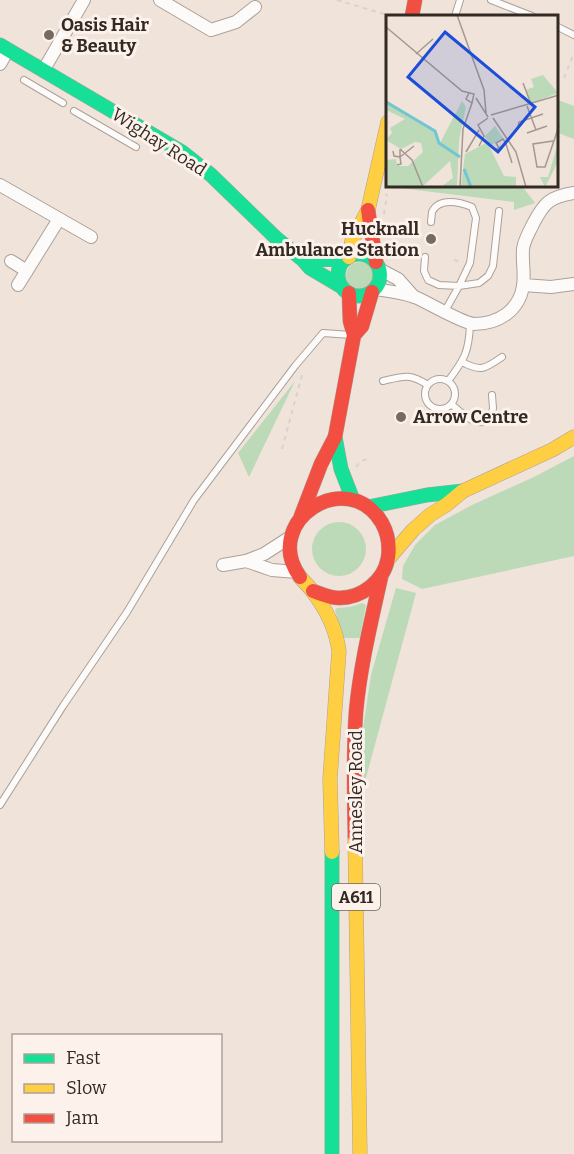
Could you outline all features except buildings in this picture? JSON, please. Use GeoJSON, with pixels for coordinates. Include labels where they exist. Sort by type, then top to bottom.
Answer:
{"type":"FeatureCollection","features":[{"type":"Feature","properties":{"kind":"main road"},"geometry":{"type":"LineString","coordinates":[[412,15],[416,0]]}},
{"type":"Feature","properties":{"kind":"main road","name":"Wighay Road"},"geometry":{"type":"LineString","coordinates":[[4,48],[189,158],[211,175],[310,268],[346,290]]}},
{"type":"Feature","properties":{"kind":"main road"},"geometry":{"type":"LineString","coordinates":[[386,131],[368,210],[339,272],[339,280],[346,290],[354,335],[334,437],[293,531],[290,547],[292,564],[300,579],[313,591],[327,597],[342,598],[357,595],[370,588],[381,577],[389,558],[413,530],[463,490],[552,450],[574,437]]}},
{"type":"Feature","properties":{"kind":"main road"},"geometry":{"type":"LineString","coordinates":[[354,335],[362,326],[380,277],[368,210]]}},
{"type":"Feature","properties":{"kind":"main road"},"geometry":{"type":"LineString","coordinates":[[303,260],[347,258],[356,254],[370,257],[378,266]]}},
{"type":"Feature","properties":{"kind":"main road"},"geometry":{"type":"LineString","coordinates":[[346,290],[360,296],[373,291]]}},
{"type":"Feature","properties":{"kind":"main road"},"geometry":{"type":"LineString","coordinates":[[334,437],[340,471],[353,500]]}},
{"type":"Feature","properties":{"kind":"main road"},"geometry":{"type":"LineString","coordinates":[[368,507],[440,492],[463,490]]}},
{"type":"Feature","properties":{"kind":"main road"},"geometry":{"type":"LineString","coordinates":[[301,516],[312,506],[325,500],[339,498],[353,500],[368,507],[379,516],[386,529],[390,543],[389,558]]}},
{"type":"Feature","properties":{"kind":"main road","name":"Annesley Road"},"geometry":{"type":"LineString","coordinates":[[360,1154],[354,779],[356,712],[365,650],[381,577]]}},
{"type":"Feature","properties":{"kind":"main road","name":"Annesley Road"},"geometry":{"type":"LineString","coordinates":[[313,591],[327,614],[336,636],[339,652],[330,791],[332,1154]]}},
{"type":"Feature","properties":{"kind":"street"},"geometry":{"type":"LineString","coordinates":[[44,71],[84,0]]}},
{"type":"Feature","properties":{"kind":"street"},"geometry":{"type":"LineString","coordinates":[[160,0],[211,30],[236,22],[255,7]]}},
{"type":"Feature","properties":{"kind":"street"},"geometry":{"type":"LineString","coordinates":[[0,64],[4,48]]}},
{"type":"Feature","properties":{"kind":"street"},"geometry":{"type":"LineString","coordinates":[[0,185],[91,237]]}},
{"type":"Feature","properties":{"kind":"street"},"geometry":{"type":"LineString","coordinates":[[373,291],[414,297],[471,324],[492,321],[507,315],[516,305],[523,285],[522,258],[525,238],[547,203],[558,196],[574,193]]}},
{"type":"Feature","properties":{"kind":"street"},"geometry":{"type":"LineString","coordinates":[[18,285],[59,219]]}},
{"type":"Feature","properties":{"kind":"street"},"geometry":{"type":"LineString","coordinates":[[11,261],[27,271]]}},
{"type":"Feature","properties":{"kind":"street"},"geometry":{"type":"LineString","coordinates":[[378,266],[398,279],[414,297]]}},
{"type":"Feature","properties":{"kind":"street"},"geometry":{"type":"LineString","coordinates":[[523,285],[550,287],[574,284]]}},
{"type":"Feature","properties":{"kind":"street"},"geometry":{"type":"LineString","coordinates":[[223,564],[246,561],[264,554],[292,536]]}},
{"type":"Feature","properties":{"kind":"street"},"geometry":{"type":"LineString","coordinates":[[246,561],[272,570],[297,572]]}},
{"type":"Feature","properties":{"kind":"lane"},"geometry":{"type":"LineString","coordinates":[[455,15],[460,0]]}},
{"type":"Feature","properties":{"kind":"lane"},"geometry":{"type":"LineString","coordinates":[[490,0],[529,15]]}},
{"type":"Feature","properties":{"kind":"lane"},"geometry":{"type":"LineString","coordinates":[[559,28],[574,35]]}},
{"type":"Feature","properties":{"kind":"lane"},"geometry":{"type":"LineString","coordinates":[[37,88],[44,71]]}},
{"type":"Feature","properties":{"kind":"lane"},"geometry":{"type":"LineString","coordinates":[[24,80],[63,103]]}},
{"type":"Feature","properties":{"kind":"lane"},"geometry":{"type":"LineString","coordinates":[[102,126],[110,110]]}},
{"type":"Feature","properties":{"kind":"lane"},"geometry":{"type":"LineString","coordinates":[[74,111],[136,147]]}},
{"type":"Feature","properties":{"kind":"lane"},"geometry":{"type":"LineString","coordinates":[[431,222],[432,213],[438,205],[445,202],[462,202],[472,207],[476,218],[470,263],[445,311]]}},
{"type":"Feature","properties":{"kind":"lane"},"geometry":{"type":"LineString","coordinates":[[425,257],[424,271],[428,280],[439,285],[479,284],[488,276],[493,266],[499,211]]}},
{"type":"Feature","properties":{"kind":"lane"},"geometry":{"type":"LineString","coordinates":[[448,381],[462,362],[470,343],[471,324]]}},
{"type":"Feature","properties":{"kind":"lane"},"geometry":{"type":"LineString","coordinates":[[0,805],[127,612],[194,500],[295,366],[323,333],[354,335]]}},
{"type":"Feature","properties":{"kind":"lane"},"geometry":{"type":"LineString","coordinates":[[462,362],[475,369],[486,368],[502,357]]}},
{"type":"Feature","properties":{"kind":"lane"},"geometry":{"type":"LineString","coordinates":[[384,381],[406,376],[416,378],[428,385]]}},
{"type":"Feature","properties":{"kind":"lane"},"geometry":{"type":"LineString","coordinates":[[439,378],[452,384],[456,392],[452,405],[444,409],[430,406],[425,393],[428,385],[439,378]]}},
{"type":"Feature","properties":{"kind":"lane"},"geometry":{"type":"LineString","coordinates":[[452,405],[471,420],[479,424],[485,423],[491,418],[492,395]]}},
{"type":"Feature","properties":{"kind":"path"},"geometry":{"type":"LineString","coordinates":[[337,0],[388,15]]}},
{"type":"Feature","properties":{"kind":"path"},"geometry":{"type":"LineString","coordinates":[[564,78],[574,53]]}},
{"type":"Feature","properties":{"kind":"path"},"geometry":{"type":"LineString","coordinates":[[282,449],[302,375],[295,366]]}},
{"type":"Feature","properties":{"kind":"green space"},"geometry":{"type":"Polygon","coordinates":[[[559,100],[574,106],[574,139],[559,133],[559,100]]]}},
{"type":"Feature","properties":{"kind":"green space"},"geometry":{"type":"Polygon","coordinates":[[[400,188],[524,188],[535,203],[514,210],[514,202],[400,188]]]}},
{"type":"Feature","properties":{"kind":"green space"},"geometry":{"type":"Polygon","coordinates":[[[360,262],[370,266],[374,276],[370,286],[360,290],[350,286],[346,276],[350,266],[360,262]]]}},
{"type":"Feature","properties":{"kind":"green space"},"geometry":{"type":"Polygon","coordinates":[[[295,381],[249,477],[238,453],[295,381]]]}},
{"type":"Feature","properties":{"kind":"green space"},"geometry":{"type":"Polygon","coordinates":[[[574,456],[574,556],[422,589],[402,579],[403,566],[415,545],[435,525],[574,456]]]}},
{"type":"Feature","properties":{"kind":"green space"},"geometry":{"type":"Polygon","coordinates":[[[334,522],[344,522],[354,526],[362,534],[366,549],[362,564],[354,572],[344,576],[334,576],[324,572],[316,564],[312,554],[312,544],[316,534],[324,526],[334,522]]]}},
{"type":"Feature","properties":{"kind":"green space"},"geometry":{"type":"Polygon","coordinates":[[[396,588],[416,593],[364,785],[363,729],[371,675],[396,588]]]}},
{"type":"Feature","properties":{"kind":"green space"},"geometry":{"type":"Polygon","coordinates":[[[362,603],[366,605],[360,638],[343,638],[335,610],[362,603]]]}},
{"type":"Feature","properties":{"kind":"traffic: fast"},"geometry":{"type":"LineString","coordinates":[[0,45],[182,152],[211,175],[310,268],[342,287]]}},
{"type":"Feature","properties":{"kind":"traffic: fast"},"geometry":{"type":"LineString","coordinates":[[359,254],[374,260],[380,275],[374,290],[359,296],[344,290],[338,275],[344,260],[359,254]]}},
{"type":"Feature","properties":{"kind":"traffic: fast"},"geometry":{"type":"LineString","coordinates":[[303,260],[346,259]]}},
{"type":"Feature","properties":{"kind":"traffic: fast"},"geometry":{"type":"LineString","coordinates":[[335,437],[341,469],[353,500]]}},
{"type":"Feature","properties":{"kind":"traffic: fast"},"geometry":{"type":"LineString","coordinates":[[368,507],[427,495],[463,491]]}},
{"type":"Feature","properties":{"kind":"traffic: fast"},"geometry":{"type":"LineString","coordinates":[[332,852],[332,1154]]}},
{"type":"Feature","properties":{"kind":"traffic: slow"},"geometry":{"type":"LineString","coordinates":[[349,257],[352,241],[368,210],[386,131]]}},
{"type":"Feature","properties":{"kind":"traffic: slow"},"geometry":{"type":"LineString","coordinates":[[389,558],[413,530],[463,491],[552,450],[574,437]]}},
{"type":"Feature","properties":{"kind":"traffic: slow"},"geometry":{"type":"LineString","coordinates":[[300,577],[326,612],[336,635],[339,651],[330,779],[332,852]]}},
{"type":"Feature","properties":{"kind":"traffic: slow"},"geometry":{"type":"LineString","coordinates":[[355,836],[360,1154]]}},
{"type":"Feature","properties":{"kind":"traffic: jam"},"geometry":{"type":"LineString","coordinates":[[412,15],[415,0]]}},
{"type":"Feature","properties":{"kind":"traffic: jam"},"geometry":{"type":"LineString","coordinates":[[368,210],[376,262]]}},
{"type":"Feature","properties":{"kind":"traffic: jam"},"geometry":{"type":"LineString","coordinates":[[354,335],[362,326],[372,292]]}},
{"type":"Feature","properties":{"kind":"traffic: jam"},"geometry":{"type":"LineString","coordinates":[[301,516],[321,464],[335,437],[354,335],[350,321],[349,293]]}},
{"type":"Feature","properties":{"kind":"traffic: jam"},"geometry":{"type":"LineString","coordinates":[[300,577],[291,556],[291,537],[299,520],[313,507],[331,500],[349,499],[367,506],[382,523],[388,540],[388,558],[382,574],[371,587],[348,597],[326,596],[313,591]]}},
{"type":"Feature","properties":{"kind":"traffic: jam"},"geometry":{"type":"LineString","coordinates":[[355,836],[356,712],[363,661],[381,577]]}},
{"type":"Feature","properties":{"kind":"place","name":"Oasis Hair & Beauty"},"geometry":{"type":"Point","coordinates":[49,35]}},
{"type":"Feature","properties":{"kind":"place","name":"Hucknall Ambulance Station"},"geometry":{"type":"Point","coordinates":[431,239]}},
{"type":"Feature","properties":{"kind":"place","name":"Arrow Centre"},"geometry":{"type":"Point","coordinates":[401,417]}}]}
